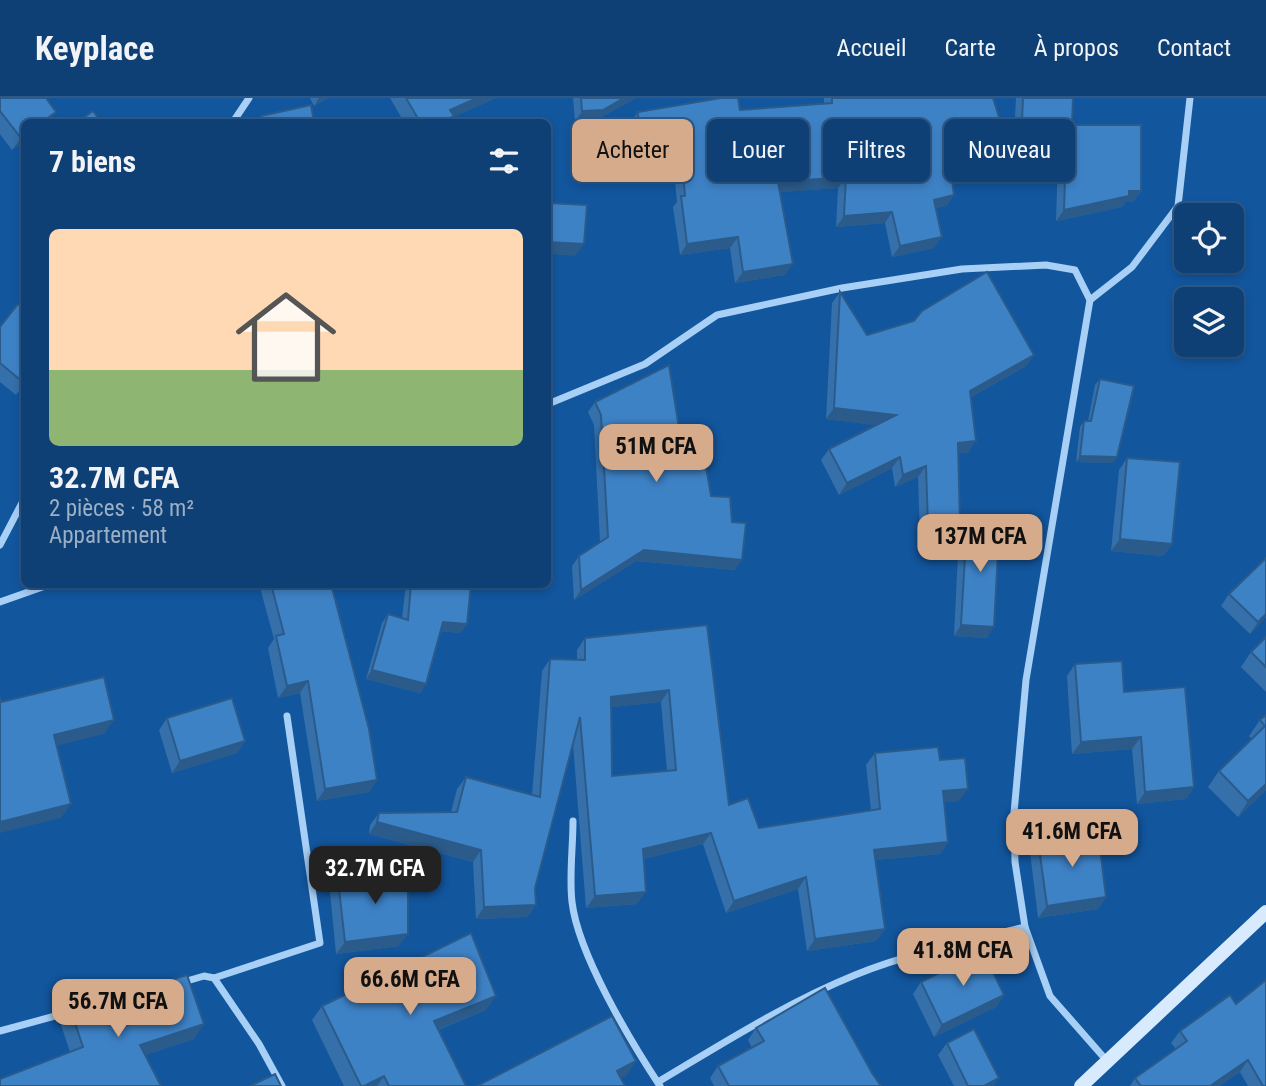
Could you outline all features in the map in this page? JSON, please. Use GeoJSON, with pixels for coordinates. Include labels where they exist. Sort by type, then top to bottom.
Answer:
{"type":"FeatureCollection","features":[{"type":"Feature","properties":{"kind":"street"},"geometry":{"type":"LineString","coordinates":[[235,119],[249,98]]}},
{"type":"Feature","properties":{"kind":"street"},"geometry":{"type":"LineString","coordinates":[[1090,300],[1132,267],[1178,206],[1190,98]]}},
{"type":"Feature","properties":{"kind":"street"},"geometry":{"type":"LineString","coordinates":[[551,403],[645,364],[717,315],[842,288],[962,269],[1046,265],[1075,270],[1090,300],[1026,680],[1014,813],[1015,862],[1025,927],[1050,996],[1107,1060]]}},
{"type":"Feature","properties":{"kind":"street"},"geometry":{"type":"LineString","coordinates":[[0,545],[21,505]]}},
{"type":"Feature","properties":{"kind":"street"},"geometry":{"type":"LineString","coordinates":[[0,602],[40,588]]}},
{"type":"Feature","properties":{"kind":"street"},"geometry":{"type":"LineString","coordinates":[[165,987],[204,976],[214,978],[320,943],[286,716]]}},
{"type":"Feature","properties":{"kind":"street"},"geometry":{"type":"LineString","coordinates":[[573,821],[572,901],[580,936],[598,977],[659,1084],[787,1007],[851,976],[931,950],[1025,927]]}},
{"type":"Feature","properties":{"kind":"street"},"geometry":{"type":"LineString","coordinates":[[1081,1086],[1266,912]]}},
{"type":"Feature","properties":{"kind":"street"},"geometry":{"type":"LineString","coordinates":[[214,978],[259,1044],[282,1086]]}},
{"type":"Feature","properties":{"kind":"street"},"geometry":{"type":"LineString","coordinates":[[0,1031],[89,1007]]}},
{"type":"Feature","properties":{"kind":"building"},"geometry":{"type":"Polygon","coordinates":[[[0,98],[46,98],[56,112],[46,119],[21,119],[21,138],[0,111],[0,98]]]}},
{"type":"Feature","properties":{"kind":"building"},"geometry":{"type":"Polygon","coordinates":[[[406,98],[477,98],[450,110],[454,116],[448,119],[418,119],[406,98]]]}},
{"type":"Feature","properties":{"kind":"building"},"geometry":{"type":"Polygon","coordinates":[[[581,98],[624,98],[603,110],[582,111],[581,98]]]}},
{"type":"Feature","properties":{"kind":"building"},"geometry":{"type":"Polygon","coordinates":[[[721,98],[738,98],[740,110],[832,103],[832,98],[993,98],[1000,119],[944,119],[944,182],[952,182],[954,195],[934,200],[942,237],[900,246],[892,212],[844,216],[846,182],[930,182],[930,119],[823,119],[823,179],[809,180],[809,119],[707,119],[707,182],[778,182],[793,264],[743,272],[738,237],[687,244],[681,196],[685,196],[684,182],[693,182],[693,119],[638,119],[638,112],[721,98]]]}},
{"type":"Feature","properties":{"kind":"building"},"geometry":{"type":"Polygon","coordinates":[[[1023,98],[1073,98],[1072,119],[1022,119],[1023,98]]]}},
{"type":"Feature","properties":{"kind":"building"},"geometry":{"type":"Polygon","coordinates":[[[311,105],[313,119],[262,119],[261,116],[311,105]]]}},
{"type":"Feature","properties":{"kind":"building"},"geometry":{"type":"Polygon","coordinates":[[[93,111],[99,119],[82,119],[93,111]]]}},
{"type":"Feature","properties":{"kind":"building"},"geometry":{"type":"Polygon","coordinates":[[[1075,125],[1141,125],[1141,191],[1129,191],[1129,196],[1064,210],[1065,182],[1075,182],[1075,125]]]}},
{"type":"Feature","properties":{"kind":"building"},"geometry":{"type":"Polygon","coordinates":[[[551,203],[587,205],[584,244],[551,242],[551,203]]]}},
{"type":"Feature","properties":{"kind":"building"},"geometry":{"type":"Polygon","coordinates":[[[987,272],[1034,355],[970,391],[976,441],[958,443],[960,524],[928,525],[926,466],[903,475],[900,457],[847,483],[829,449],[896,415],[834,408],[840,292],[867,335],[914,321],[922,311],[987,272]]]}},
{"type":"Feature","properties":{"kind":"building"},"geometry":{"type":"Polygon","coordinates":[[[18,304],[21,306],[21,380],[0,363],[0,327],[18,304]]]}},
{"type":"Feature","properties":{"kind":"building"},"geometry":{"type":"Polygon","coordinates":[[[669,365],[679,428],[699,425],[711,496],[730,497],[732,522],[746,523],[742,560],[644,550],[581,590],[579,556],[608,537],[601,415],[595,402],[669,365]]]}},
{"type":"Feature","properties":{"kind":"building"},"geometry":{"type":"Polygon","coordinates":[[[1100,379],[1134,386],[1117,457],[1080,456],[1084,421],[1091,421],[1100,379]]]}},
{"type":"Feature","properties":{"kind":"building"},"geometry":{"type":"Polygon","coordinates":[[[1127,458],[1180,462],[1172,544],[1120,539],[1127,458]]]}},
{"type":"Feature","properties":{"kind":"building"},"geometry":{"type":"Polygon","coordinates":[[[997,520],[994,627],[961,625],[967,522],[997,520]]]}},
{"type":"Feature","properties":{"kind":"building"},"geometry":{"type":"Polygon","coordinates":[[[1266,558],[1266,614],[1258,622],[1229,594],[1266,558]]]}},
{"type":"Feature","properties":{"kind":"building"},"geometry":{"type":"Polygon","coordinates":[[[272,588],[332,588],[369,729],[377,780],[325,789],[308,681],[287,686],[276,636],[284,634],[272,588]]]}},
{"type":"Feature","properties":{"kind":"building"},"geometry":{"type":"Polygon","coordinates":[[[411,588],[471,588],[467,624],[443,622],[426,684],[372,670],[388,614],[408,620],[411,588]]]}},
{"type":"Feature","properties":{"kind":"building"},"geometry":{"type":"Polygon","coordinates":[[[707,625],[729,805],[748,798],[759,828],[880,809],[875,753],[938,747],[940,760],[965,758],[968,789],[943,791],[948,842],[874,850],[885,929],[815,939],[806,877],[734,901],[711,833],[643,849],[646,892],[595,896],[580,717],[535,888],[536,905],[484,907],[481,850],[377,822],[379,813],[457,812],[466,777],[540,797],[550,659],[585,660],[585,638],[707,625]],[[669,690],[611,697],[612,776],[676,770],[669,690]]]}},
{"type":"Feature","properties":{"kind":"building"},"geometry":{"type":"Polygon","coordinates":[[[1266,637],[1266,667],[1251,652],[1266,637]]]}},
{"type":"Feature","properties":{"kind":"building"},"geometry":{"type":"Polygon","coordinates":[[[1122,661],[1124,692],[1185,687],[1194,787],[1145,792],[1141,737],[1081,742],[1075,664],[1122,661]]]}},
{"type":"Feature","properties":{"kind":"building"},"geometry":{"type":"Polygon","coordinates":[[[104,677],[114,720],[54,735],[71,804],[0,822],[0,697],[1,702],[104,677]]]}},
{"type":"Feature","properties":{"kind":"building"},"geometry":{"type":"Polygon","coordinates":[[[232,698],[245,741],[180,761],[167,718],[232,698]]]}},
{"type":"Feature","properties":{"kind":"building"},"geometry":{"type":"Polygon","coordinates":[[[1266,715],[1266,784],[1248,801],[1219,771],[1265,726],[1260,720],[1266,715]]]}},
{"type":"Feature","properties":{"kind":"building"},"geometry":{"type":"Polygon","coordinates":[[[1098,832],[1106,897],[1047,906],[1038,840],[1098,832]]]}},
{"type":"Feature","properties":{"kind":"building"},"geometry":{"type":"Polygon","coordinates":[[[408,872],[408,934],[345,942],[338,880],[408,872]]]}},
{"type":"Feature","properties":{"kind":"building"},"geometry":{"type":"Polygon","coordinates":[[[471,933],[496,996],[434,1021],[466,1086],[389,1086],[384,1076],[361,1086],[322,1006],[471,933]]]}},
{"type":"Feature","properties":{"kind":"building"},"geometry":{"type":"Polygon","coordinates":[[[983,951],[1004,995],[942,1025],[921,982],[983,951]]]}},
{"type":"Feature","properties":{"kind":"building"},"geometry":{"type":"Polygon","coordinates":[[[187,975],[204,1024],[140,1045],[161,1086],[0,1086],[0,1079],[83,1047],[71,1011],[187,975]]]}},
{"type":"Feature","properties":{"kind":"building"},"geometry":{"type":"Polygon","coordinates":[[[1266,980],[1266,1086],[1263,1086],[1248,1060],[1210,1086],[1141,1086],[1135,1078],[1187,1041],[1180,1031],[1230,995],[1236,1004],[1266,980]]]}},
{"type":"Feature","properties":{"kind":"building"},"geometry":{"type":"Polygon","coordinates":[[[825,988],[881,1086],[729,1086],[718,1066],[764,1041],[756,1028],[825,988]]]}},
{"type":"Feature","properties":{"kind":"building"},"geometry":{"type":"Polygon","coordinates":[[[612,1016],[636,1061],[617,1071],[625,1086],[477,1086],[612,1016]]]}},
{"type":"Feature","properties":{"kind":"building"},"geometry":{"type":"Polygon","coordinates":[[[974,1029],[999,1078],[984,1086],[968,1086],[947,1043],[974,1029]]]}},
{"type":"Feature","properties":{"kind":"building"},"geometry":{"type":"Polygon","coordinates":[[[275,1074],[281,1086],[250,1086],[275,1074]]]}}]}
